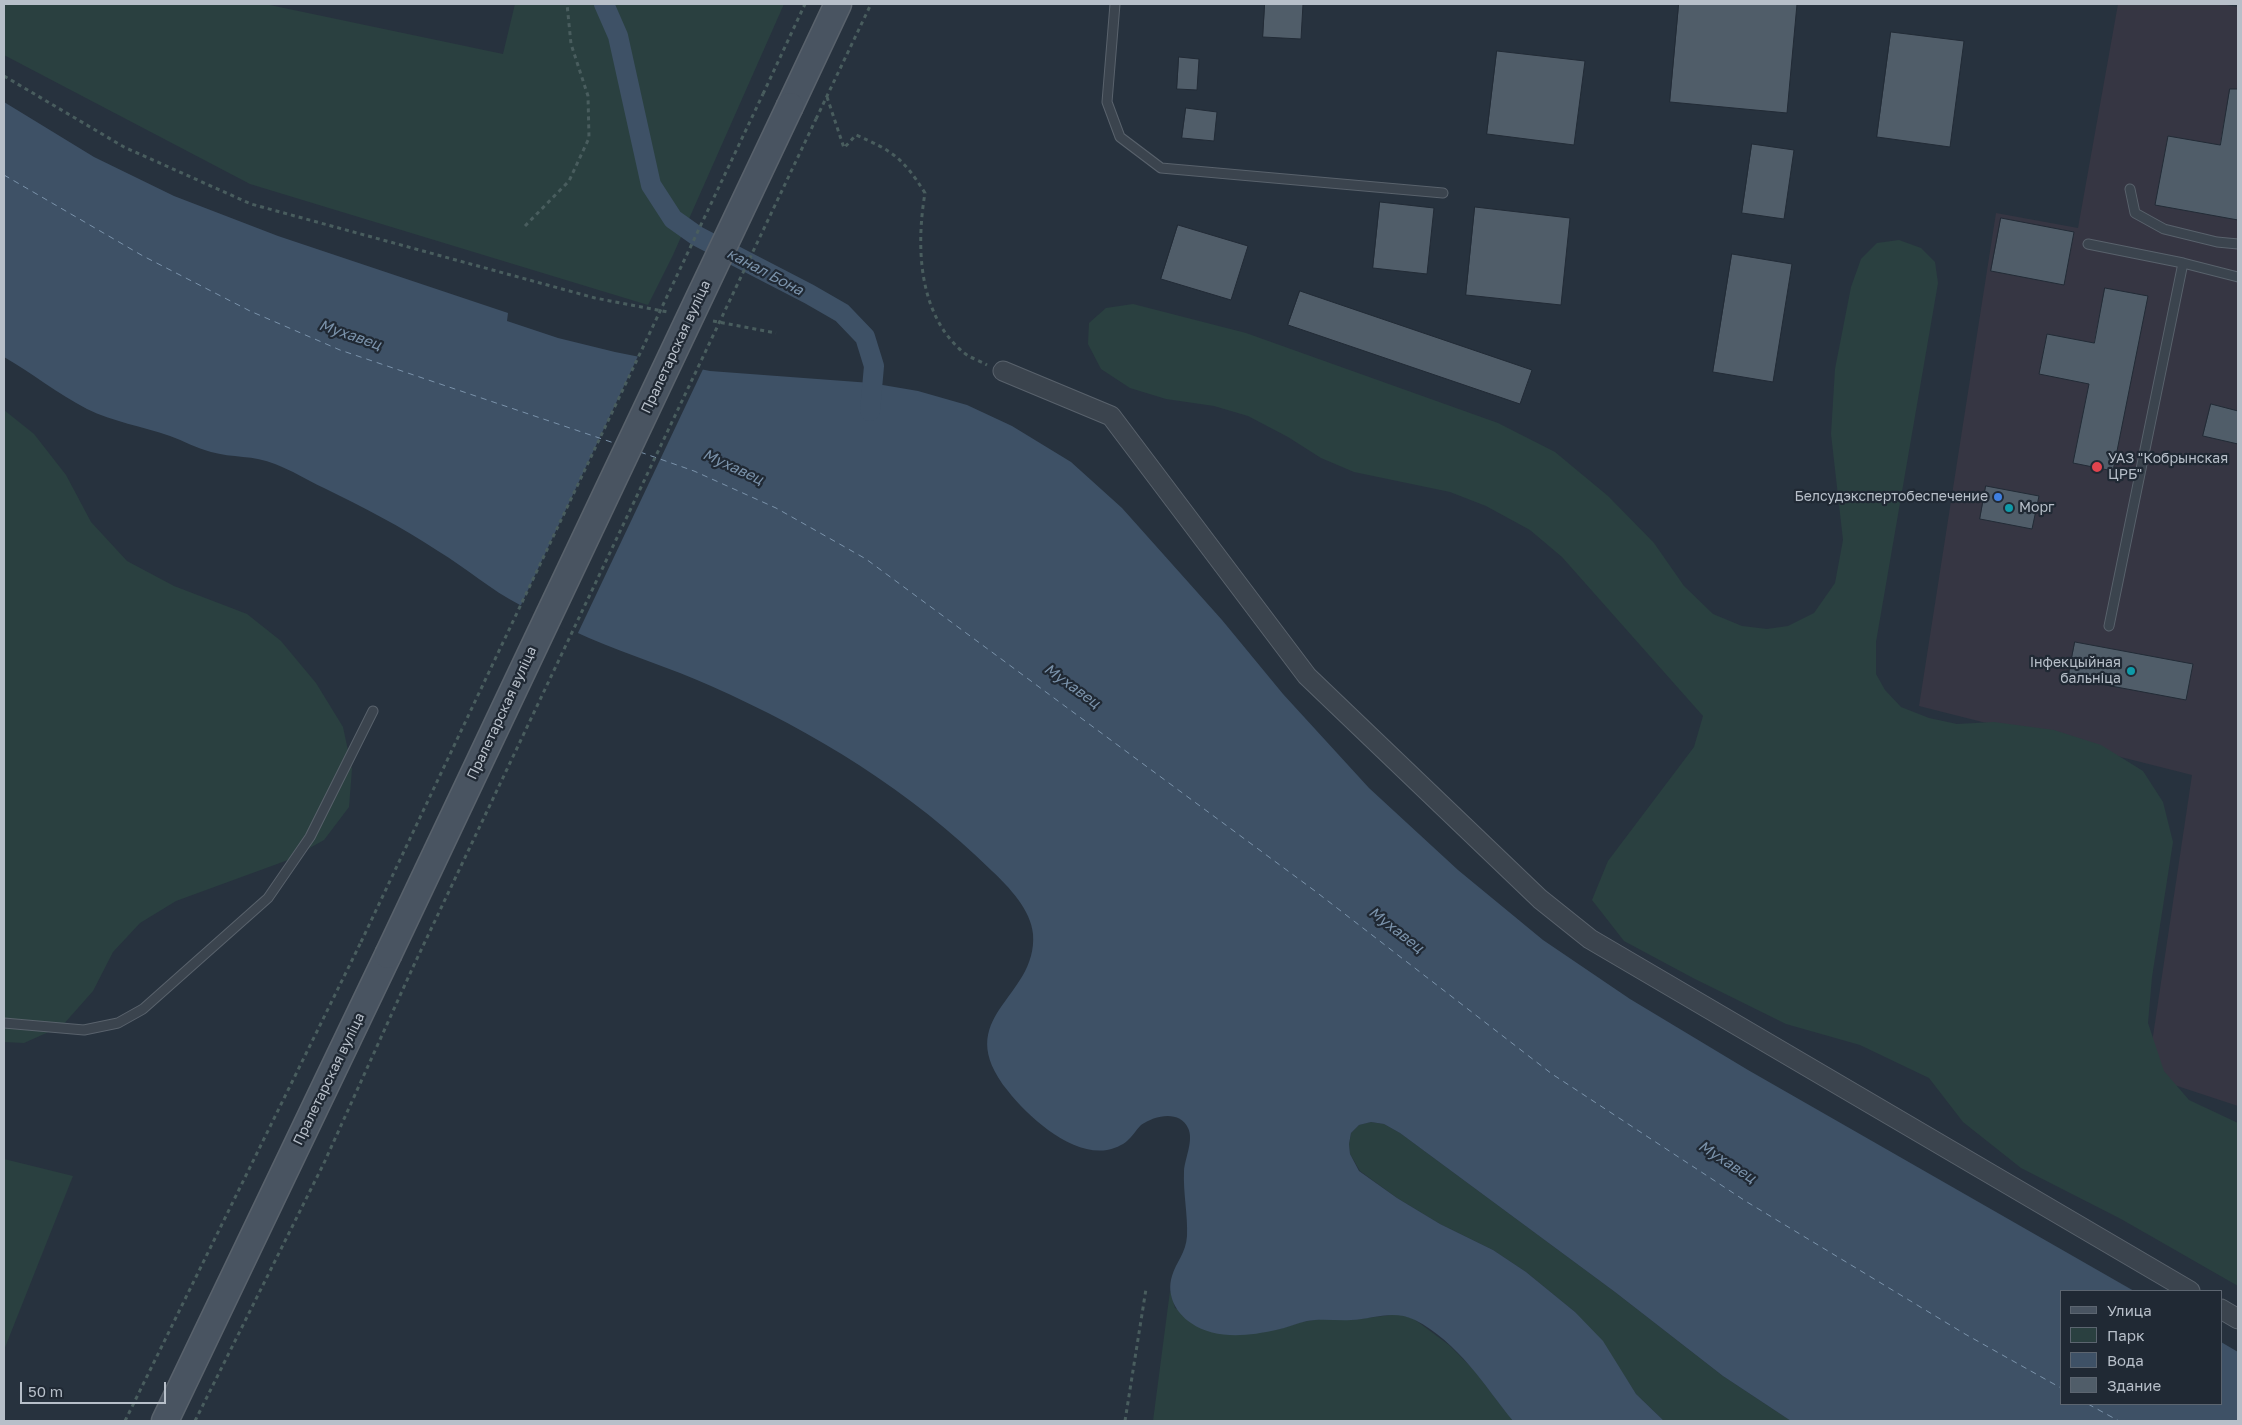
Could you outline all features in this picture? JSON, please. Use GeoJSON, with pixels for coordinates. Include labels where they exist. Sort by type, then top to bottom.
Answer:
{"type":"FeatureCollection","features":[{"type":"Feature","properties":{"kind":"main road","name":"Пралетарская вуліца"},"geometry":{"type":"LineString","coordinates":[[165,1421],[388,955],[838,4]]}},
{"type":"Feature","properties":{"kind":"street"},"geometry":{"type":"LineString","coordinates":[[1003,371],[1111,416],[1308,676],[1540,899],[1590,939],[2188,1290]]}},
{"type":"Feature","properties":{"kind":"street"},"geometry":{"type":"LineString","coordinates":[[2222,1310],[2238,1319]]}},
{"type":"Feature","properties":{"kind":"lane"},"geometry":{"type":"LineString","coordinates":[[1115,4],[1107,102],[1120,137],[1161,168],[1443,192]]}},
{"type":"Feature","properties":{"kind":"lane"},"geometry":{"type":"LineString","coordinates":[[2130,189],[2135,213],[2164,229],[2217,242],[2238,244]]}},
{"type":"Feature","properties":{"kind":"lane"},"geometry":{"type":"LineString","coordinates":[[2088,244],[2183,263],[2238,278]]}},
{"type":"Feature","properties":{"kind":"lane"},"geometry":{"type":"LineString","coordinates":[[2109,626],[2183,263]]}},
{"type":"Feature","properties":{"kind":"lane"},"geometry":{"type":"LineString","coordinates":[[4,1023],[84,1030],[118,1023],[143,1009],[268,898],[310,837],[373,711]]}},
{"type":"Feature","properties":{"kind":"path"},"geometry":{"type":"LineString","coordinates":[[525,226],[569,181],[589,138],[588,96],[571,44],[567,4]]}},
{"type":"Feature","properties":{"kind":"path"},"geometry":{"type":"LineString","coordinates":[[125,1421],[361,942],[805,4]]}},
{"type":"Feature","properties":{"kind":"path"},"geometry":{"type":"LineString","coordinates":[[195,1421],[324,1163],[413,967],[871,4]]}},
{"type":"Feature","properties":{"kind":"path"},"geometry":{"type":"LineString","coordinates":[[4,76],[124,147],[252,204],[595,298],[671,312]]}},
{"type":"Feature","properties":{"kind":"path"},"geometry":{"type":"LineString","coordinates":[[827,98],[844,148],[856,135],[895,154],[908,167],[925,193],[921,216],[922,276],[939,324],[964,353],[1003,371]]}},
{"type":"Feature","properties":{"kind":"path"},"geometry":{"type":"LineString","coordinates":[[709,320],[776,333]]}},
{"type":"Feature","properties":{"kind":"path"},"geometry":{"type":"LineString","coordinates":[[1126,1421],[1146,1289]]}},
{"type":"Feature","properties":{"kind":"shaded area","name":"УАЗ \"Кобрынская ЦРБ\""},"geometry":{"type":"Polygon","coordinates":[[[2118,4],[2221,4],[2238,7],[2238,1106],[2147,1076],[2192,775],[1919,706],[1996,213],[2078,228],[2118,4]]]}},
{"type":"Feature","properties":{"kind":"green space"},"geometry":{"type":"Polygon","coordinates":[[[4,4],[265,4],[503,54],[515,4],[784,4],[673,255],[648,305],[250,184],[4,55],[4,4]]]}},
{"type":"Feature","properties":{"kind":"green space"},"geometry":{"type":"Polygon","coordinates":[[[1899,240],[1921,248],[1935,262],[1938,283],[1876,642],[1876,674],[1885,690],[1901,707],[1929,718],[1957,724],[1994,722],[2054,730],[2101,745],[2143,771],[2163,802],[2173,842],[2152,977],[2148,1023],[2164,1071],[2189,1100],[2238,1123],[2238,1286],[2121,1219],[2021,1168],[1963,1122],[1929,1078],[1860,1045],[1786,1024],[1624,941],[1592,900],[1608,861],[1694,747],[1703,716],[1562,557],[1530,530],[1486,506],[1450,492],[1354,472],[1321,458],[1288,437],[1248,416],[1214,406],[1166,399],[1130,388],[1101,369],[1088,344],[1089,323],[1106,308],[1133,304],[1246,333],[1498,423],[1555,452],[1608,496],[1654,543],[1684,586],[1713,614],[1742,626],[1767,629],[1788,626],[1814,613],[1835,583],[1843,540],[1831,434],[1835,369],[1851,287],[1861,259],[1877,243],[1899,240]]]}},
{"type":"Feature","properties":{"kind":"green space"},"geometry":{"type":"Polygon","coordinates":[[[4,410],[34,434],[66,475],[91,522],[127,561],[174,586],[247,614],[281,641],[316,683],[343,727],[352,769],[349,807],[324,840],[288,860],[176,901],[140,923],[113,952],[93,991],[62,1026],[24,1043],[4,1042],[4,410]]]}},
{"type":"Feature","properties":{"kind":"green space"},"geometry":{"type":"Polygon","coordinates":[[[1371,1122],[1384,1124],[1400,1133],[1615,1292],[1723,1376],[1791,1421],[1664,1421],[1636,1394],[1621,1371],[1575,1312],[1526,1272],[1493,1250],[1440,1224],[1397,1198],[1360,1171],[1350,1154],[1351,1133],[1359,1125],[1371,1122]]]}},
{"type":"Feature","properties":{"kind":"green space"},"geometry":{"type":"Polygon","coordinates":[[[4,1159],[73,1176],[4,1350],[4,1159]]]}},
{"type":"Feature","properties":{"kind":"green space"},"geometry":{"type":"Polygon","coordinates":[[[1170,1291],[1175,1308],[1231,1335],[1280,1329],[1301,1322],[1327,1318],[1351,1320],[1399,1314],[1414,1319],[1449,1345],[1473,1369],[1513,1421],[1153,1421],[1170,1291]]]}},
{"type":"Feature","properties":{"kind":"water","name":"Мухавец"},"geometry":{"type":"Polygon","coordinates":[[[4,102],[94,157],[174,196],[278,236],[508,313],[507,321],[558,338],[615,352],[710,371],[871,383],[918,391],[967,405],[1012,426],[1071,462],[1122,508],[1222,620],[1283,694],[1369,788],[1458,870],[1543,940],[1630,999],[1748,1070],[2132,1290],[2060,1290],[2060,1405],[2222,1405],[2222,1343],[2238,1352],[2238,1421],[1791,1421],[1723,1376],[1615,1292],[1400,1133],[1384,1124],[1371,1122],[1359,1125],[1351,1133],[1350,1154],[1359,1171],[1397,1198],[1440,1224],[1493,1250],[1526,1272],[1575,1312],[1603,1341],[1636,1394],[1664,1421],[1513,1421],[1481,1379],[1457,1352],[1430,1329],[1415,1320],[1399,1315],[1351,1320],[1313,1320],[1276,1330],[1244,1335],[1221,1334],[1200,1328],[1186,1319],[1177,1309],[1170,1290],[1172,1276],[1185,1247],[1187,1236],[1184,1171],[1190,1143],[1188,1128],[1179,1119],[1167,1116],[1160,1117],[1141,1125],[1129,1139],[1115,1148],[1094,1150],[1066,1141],[1052,1132],[1027,1112],[1008,1091],[992,1065],[987,1044],[991,1026],[1023,975],[1031,956],[1033,934],[1031,925],[1024,908],[1005,884],[961,842],[929,815],[895,789],[860,766],[787,723],[711,686],[589,638],[520,605],[410,534],[368,510],[281,466],[267,461],[219,454],[149,429],[117,421],[87,409],[4,357],[4,102]]]}},
{"type":"Feature","properties":{"kind":"pier"},"geometry":{"type":"Polygon","coordinates":[[[639,354],[704,367],[577,635],[520,607],[639,354]]]}},
{"type":"Feature","properties":{"kind":"building"},"geometry":{"type":"Polygon","coordinates":[[[1265,4],[1303,4],[1301,39],[1263,37],[1265,4]]]}},
{"type":"Feature","properties":{"kind":"building"},"geometry":{"type":"Polygon","coordinates":[[[1679,4],[1797,4],[1787,113],[1670,102],[1679,4]]]}},
{"type":"Feature","properties":{"kind":"building"},"geometry":{"type":"Polygon","coordinates":[[[1891,32],[1964,41],[1950,147],[1877,137],[1891,32]]]}},
{"type":"Feature","properties":{"kind":"building"},"geometry":{"type":"Polygon","coordinates":[[[1497,51],[1585,61],[1574,145],[1487,134],[1497,51]]]}},
{"type":"Feature","properties":{"kind":"building"},"geometry":{"type":"Polygon","coordinates":[[[1179,57],[1199,59],[1197,90],[1177,89],[1179,57]]]}},
{"type":"Feature","properties":{"kind":"building"},"geometry":{"type":"Polygon","coordinates":[[[2230,89],[2238,89],[2238,220],[2155,205],[2168,136],[2220,145],[2230,89]]]}},
{"type":"Feature","properties":{"kind":"building"},"geometry":{"type":"Polygon","coordinates":[[[1186,108],[1217,112],[1214,141],[1182,138],[1186,108]]]}},
{"type":"Feature","properties":{"kind":"building"},"geometry":{"type":"Polygon","coordinates":[[[1752,144],[1794,150],[1784,219],[1742,213],[1752,144]]]}},
{"type":"Feature","properties":{"kind":"building"},"geometry":{"type":"Polygon","coordinates":[[[1380,202],[1434,208],[1427,274],[1373,268],[1380,202]]]}},
{"type":"Feature","properties":{"kind":"building"},"geometry":{"type":"Polygon","coordinates":[[[1475,207],[1570,218],[1561,305],[1466,295],[1475,207]]]}},
{"type":"Feature","properties":{"kind":"building"},"geometry":{"type":"Polygon","coordinates":[[[2001,218],[2074,232],[2064,285],[1991,271],[2001,218]]]}},
{"type":"Feature","properties":{"kind":"building"},"geometry":{"type":"Polygon","coordinates":[[[1178,225],[1248,246],[1231,300],[1161,279],[1178,225]]]}},
{"type":"Feature","properties":{"kind":"building"},"geometry":{"type":"Polygon","coordinates":[[[1732,254],[1792,264],[1773,382],[1713,372],[1732,254]]]}},
{"type":"Feature","properties":{"kind":"building"},"geometry":{"type":"Polygon","coordinates":[[[2105,288],[2148,296],[2113,471],[2073,463],[2089,384],[2039,374],[2047,334],[2094,343],[2105,288]]]}},
{"type":"Feature","properties":{"kind":"building"},"geometry":{"type":"Polygon","coordinates":[[[1300,291],[1532,370],[1520,404],[1288,325],[1300,291]]]}},
{"type":"Feature","properties":{"kind":"building"},"geometry":{"type":"Polygon","coordinates":[[[2211,404],[2238,411],[2238,444],[2203,436],[2211,404]]]}},
{"type":"Feature","properties":{"kind":"building","name":"Морг"},"geometry":{"type":"Polygon","coordinates":[[[1986,486],[2039,496],[2032,529],[1980,519],[1986,486]]]}},
{"type":"Feature","properties":{"kind":"building","name":"Інфекцыйная бальніца"},"geometry":{"type":"Polygon","coordinates":[[[2075,642],[2193,664],[2186,700],[2068,678],[2075,642]]]}},
{"type":"Feature","properties":{"kind":"waterway","name":"канал Бона"},"geometry":{"type":"LineString","coordinates":[[604,4],[618,36],[651,185],[673,219],[697,236],[842,313],[865,337],[874,366],[870,411]]}},
{"type":"Feature","properties":{"kind":"ferry route"},"geometry":{"type":"LineString","coordinates":[[4,175],[143,256],[250,311],[340,350],[617,444]]}},
{"type":"Feature","properties":{"kind":"ferry route"},"geometry":{"type":"LineString","coordinates":[[640,452],[694,471],[776,508],[866,559],[1315,891],[1552,1074],[1747,1202],[1965,1334],[2060,1387]]}},
{"type":"Feature","properties":{"kind":"ferry route"},"geometry":{"type":"LineString","coordinates":[[2090,1405],[2119,1421]]}},
{"type":"Feature","properties":{"kind":"place","name":"УАЗ \"Кобрынская ЦРБ\""},"geometry":{"type":"Point","coordinates":[2097,467]}},
{"type":"Feature","properties":{"kind":"place","name":"Белсудэкспертобеспечение"},"geometry":{"type":"Point","coordinates":[1998,497]}},
{"type":"Feature","properties":{"kind":"place","name":"Морг"},"geometry":{"type":"Point","coordinates":[2009,508]}},
{"type":"Feature","properties":{"kind":"place","name":"Інфекцыйная бальніца"},"geometry":{"type":"Point","coordinates":[2131,671]}}]}
